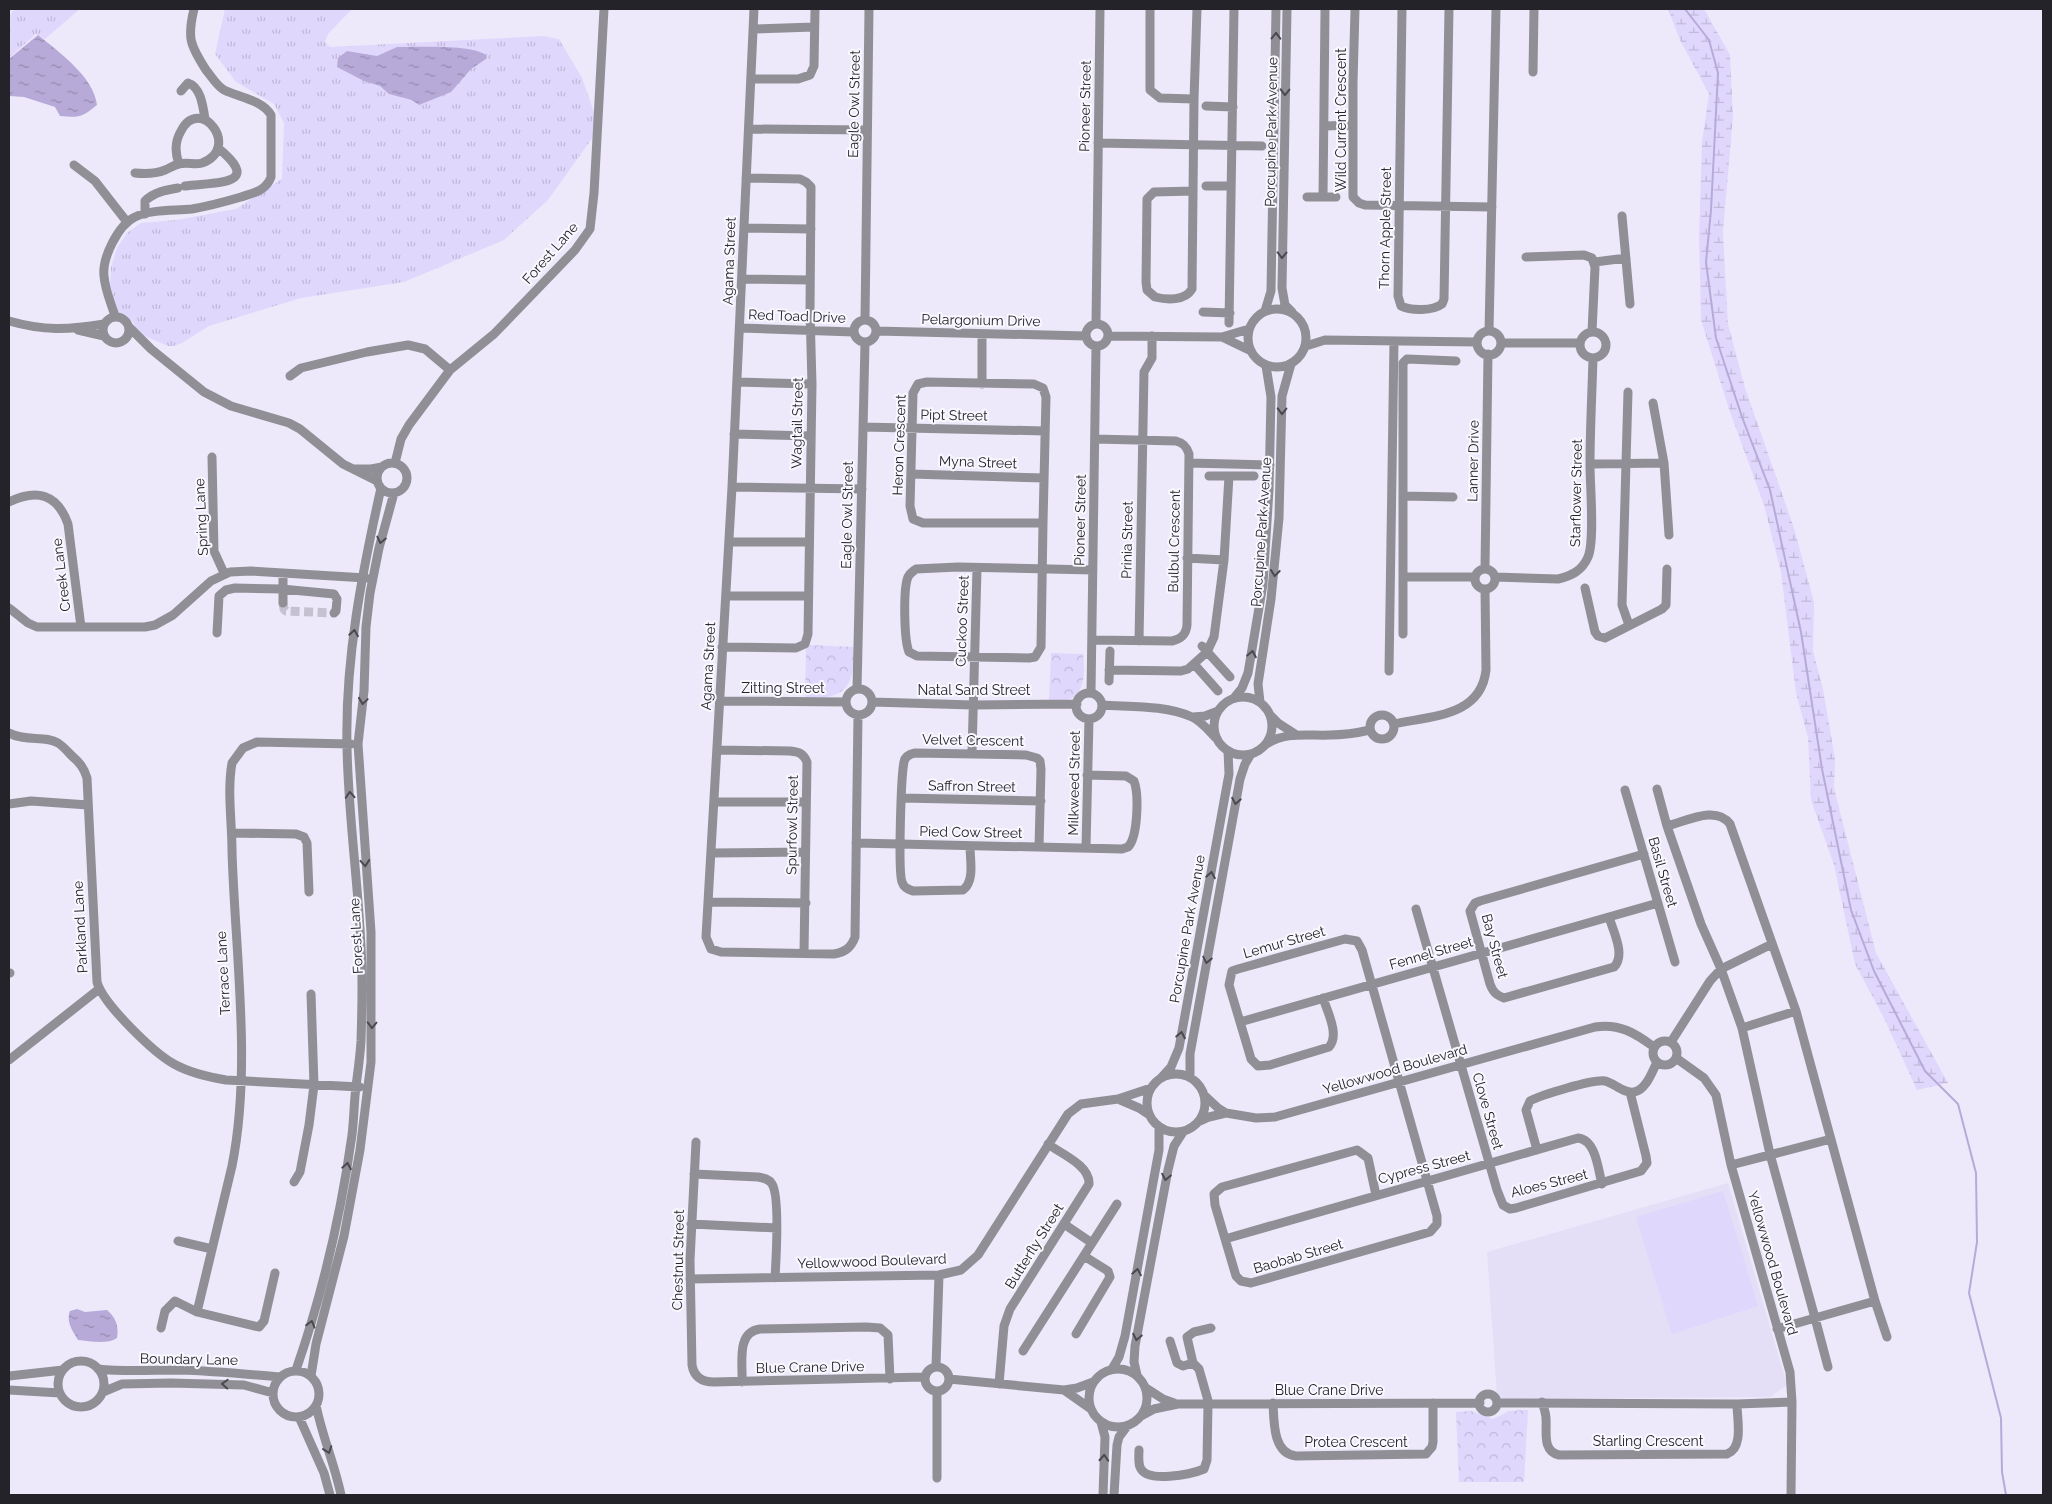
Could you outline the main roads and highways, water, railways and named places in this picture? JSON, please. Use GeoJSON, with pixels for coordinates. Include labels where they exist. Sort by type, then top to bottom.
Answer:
{"type":"FeatureCollection","features":[{"type":"Feature","properties":{"kind":"water"},"geometry":{"type":"Polygon","coordinates":[[[38,35],[83,75],[94,95],[97,105],[88,112],[77,117],[60,116],[55,107],[24,97],[9,96],[9,59],[38,35]]]}},
{"type":"Feature","properties":{"kind":"water"},"geometry":{"type":"Polygon","coordinates":[[[397,47],[469,49],[486,55],[486,59],[471,69],[451,92],[419,105],[412,100],[389,94],[380,86],[364,81],[337,67],[338,58],[347,51],[377,56],[397,47]]]}},
{"type":"Feature","properties":{"kind":"water"},"geometry":{"type":"Polygon","coordinates":[[[77,1309],[85,1312],[107,1310],[116,1322],[117,1338],[103,1342],[78,1340],[70,1326],[69,1319],[70,1311],[77,1309]]]}},
{"type":"Feature","properties":{"kind":"waterway"},"geometry":{"type":"LineString","coordinates":[[1685,9],[1709,40],[1718,73],[1711,210],[1706,262],[1716,338],[1742,417],[1770,490],[1801,632],[1822,769],[1851,910],[1874,971],[1925,1071],[1958,1104],[1976,1173],[1977,1242],[1969,1293],[2001,1418],[2002,1472],[2006,1495]]}},
{"type":"Feature","properties":{"kind":"tunnel"},"geometry":{"type":"LineString","coordinates":[[283,603],[286,611],[334,613]]}}]}
